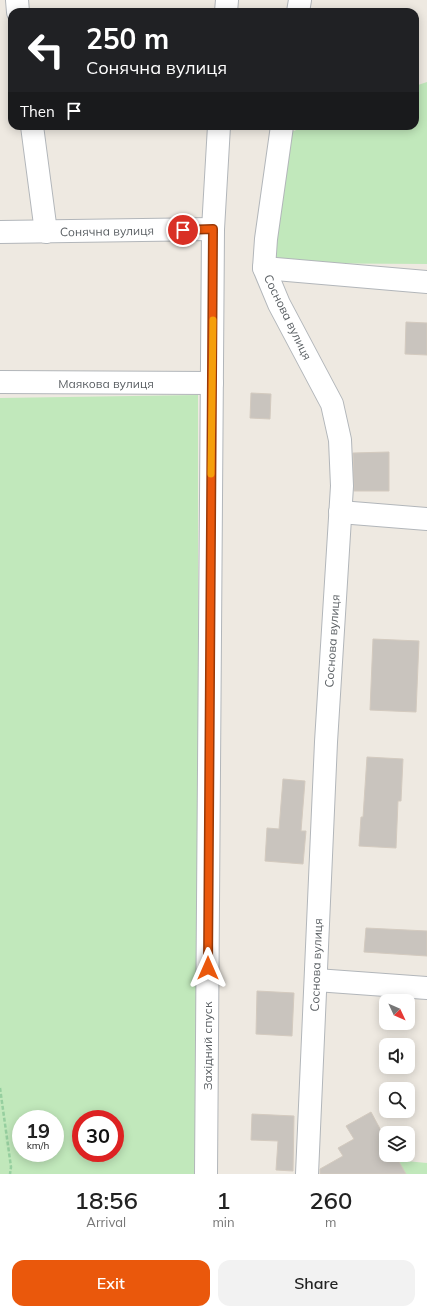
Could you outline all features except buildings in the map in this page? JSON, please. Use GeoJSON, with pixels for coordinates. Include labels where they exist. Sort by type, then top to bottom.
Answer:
{"type":"FeatureCollection","features":[{"type":"Feature","properties":{"kind":"street"},"geometry":{"type":"LineString","coordinates":[[33,130],[46,232]]}},
{"type":"Feature","properties":{"kind":"street","name":"Західний спуск"},"geometry":{"type":"LineString","coordinates":[[206,1174],[213,229],[219,130]]}},
{"type":"Feature","properties":{"kind":"street","name":"Соснова вулиця"},"geometry":{"type":"LineString","coordinates":[[281,130],[266,239],[264,268],[279,304],[332,404],[340,440],[342,486],[326,742],[307,1174]]}},
{"type":"Feature","properties":{"kind":"street","name":"Сонячна вулиця"},"geometry":{"type":"LineString","coordinates":[[0,232],[213,229]]}},
{"type":"Feature","properties":{"kind":"street"},"geometry":{"type":"LineString","coordinates":[[264,268],[427,282]]}},
{"type":"Feature","properties":{"kind":"street","name":"Маякова вулиця"},"geometry":{"type":"LineString","coordinates":[[0,382],[212,383]]}},
{"type":"Feature","properties":{"kind":"street"},"geometry":{"type":"LineString","coordinates":[[340,512],[427,519]]}},
{"type":"Feature","properties":{"kind":"street"},"geometry":{"type":"LineString","coordinates":[[316,980],[427,988]]}},
{"type":"Feature","properties":{"kind":"path"},"geometry":{"type":"LineString","coordinates":[[0,1088],[11,1167],[10,1174]]}},
{"type":"Feature","properties":{"kind":"green space"},"geometry":{"type":"Polygon","coordinates":[[[427,82],[427,264],[270,263],[291,132],[296,130],[419,130],[419,85],[427,82]]]}},
{"type":"Feature","properties":{"kind":"green space"},"geometry":{"type":"Polygon","coordinates":[[[198,395],[198,1174],[0,1174],[0,398],[198,395]]]}},
{"type":"Feature","properties":{"kind":"green space"},"geometry":{"type":"Polygon","coordinates":[[[384,1162],[427,1163],[427,1174],[383,1174],[384,1162]]]}},
{"type":"Feature","properties":{"kind":"slow traffic"},"geometry":{"type":"LineString","coordinates":[[211,474],[213,320]]}},
{"type":"Feature","properties":{"kind":"route"},"geometry":{"type":"LineString","coordinates":[[183,230],[213,229],[208,968]]}}]}
